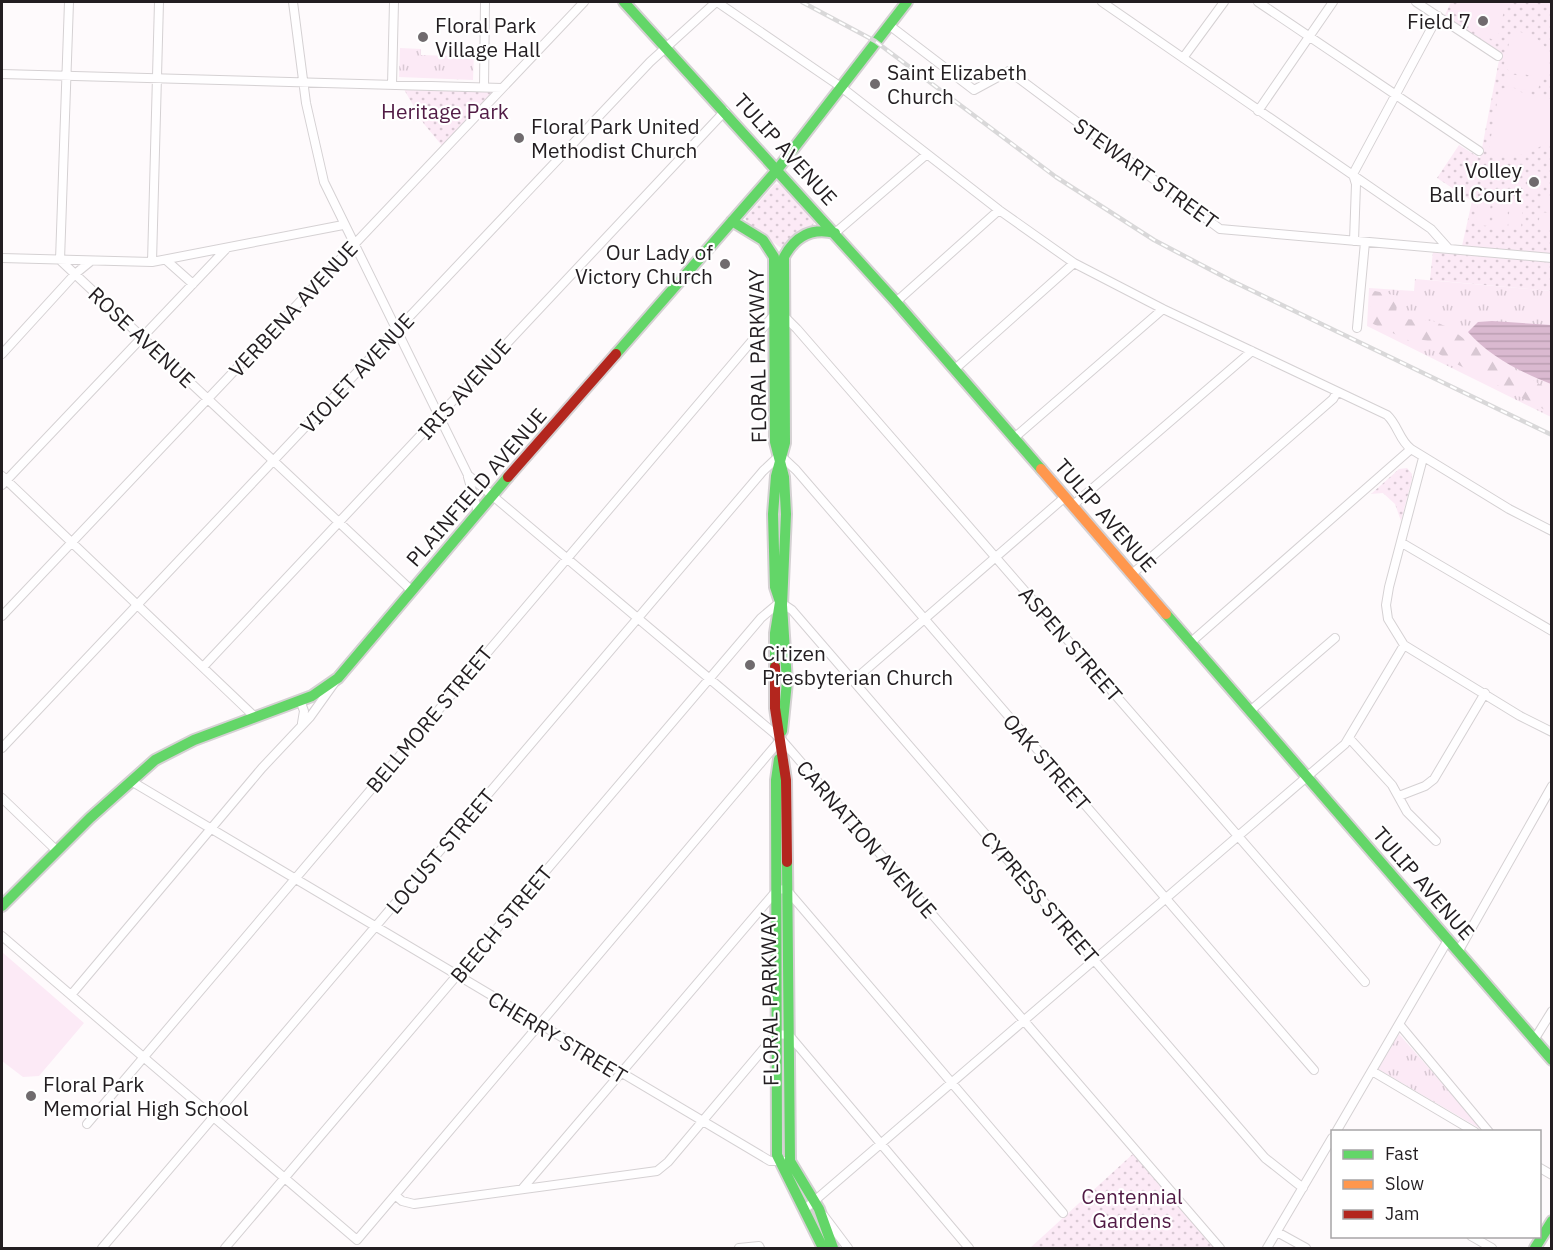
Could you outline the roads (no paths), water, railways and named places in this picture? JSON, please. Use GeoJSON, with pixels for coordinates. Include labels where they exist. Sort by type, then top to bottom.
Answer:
{"type":"FeatureCollection","features":[{"type":"Feature","properties":{"kind":"main road","name":"TULIP AVENUE"},"geometry":{"type":"LineString","coordinates":[[624,2],[836,233],[1551,1060]]}},
{"type":"Feature","properties":{"kind":"main road","name":"PLAINFIELD AVENUE"},"geometry":{"type":"LineString","coordinates":[[2,906],[56,850],[166,753],[321,692],[338,678],[478,512],[777,170],[907,2]]}},
{"type":"Feature","properties":{"kind":"main road","name":"FLORAL PARKWAY"},"geometry":{"type":"LineString","coordinates":[[732,221],[763,240],[779,257]]}},
{"type":"Feature","properties":{"kind":"main road","name":"FLORAL PARKWAY"},"geometry":{"type":"LineString","coordinates":[[780,1161],[789,1035],[782,975],[781,825],[776,780],[786,709],[775,633],[780,602],[775,587],[780,539],[775,489],[780,455],[774,442],[779,393],[779,257],[793,242],[808,232],[818,229],[836,233]]}},
{"type":"Feature","properties":{"kind":"main road","name":"FLORAL PARKWAY"},"geometry":{"type":"LineString","coordinates":[[782,975],[776,1034],[777,1155],[813,1207],[833,1248]]}},
{"type":"Feature","properties":{"kind":"main road","name":"FLORAL PARKWAY"},"geometry":{"type":"LineString","coordinates":[[813,1207],[823,1248]]}},
{"type":"Feature","properties":{"kind":"main road"},"geometry":{"type":"LineString","coordinates":[[1541,1238],[1551,1221]]}},
{"type":"Feature","properties":{"kind":"street"},"geometry":{"type":"LineString","coordinates":[[60,260],[69,2]]}},
{"type":"Feature","properties":{"kind":"street"},"geometry":{"type":"LineString","coordinates":[[152,262],[159,2]]}},
{"type":"Feature","properties":{"kind":"street","name":"CARNATION AVENUE"},"geometry":{"type":"LineString","coordinates":[[294,2],[304,82],[324,182],[343,225],[468,475],[478,512]]}},
{"type":"Feature","properties":{"kind":"street"},"geometry":{"type":"LineString","coordinates":[[392,85],[393,2]]}},
{"type":"Feature","properties":{"kind":"street"},"geometry":{"type":"LineString","coordinates":[[484,87],[485,2]]}},
{"type":"Feature","properties":{"kind":"street","name":"VERBENA AVENUE"},"geometry":{"type":"LineString","coordinates":[[2,616],[584,2]]}},
{"type":"Feature","properties":{"kind":"street"},"geometry":{"type":"LineString","coordinates":[[717,2],[841,87],[999,210],[1074,263],[1163,309],[1389,418],[1403,441],[1423,458],[1551,531]]}},
{"type":"Feature","properties":{"kind":"street","name":"VIOLET AVENUE"},"geometry":{"type":"LineString","coordinates":[[2,748],[650,62],[717,2]]}},
{"type":"Feature","properties":{"kind":"street"},"geometry":{"type":"LineString","coordinates":[[1102,2],[1431,229],[1448,248]]}},
{"type":"Feature","properties":{"kind":"street"},"geometry":{"type":"LineString","coordinates":[[1184,58],[1224,2]]}},
{"type":"Feature","properties":{"kind":"street"},"geometry":{"type":"LineString","coordinates":[[1258,2],[1479,151]]}},
{"type":"Feature","properties":{"kind":"street"},"geometry":{"type":"LineString","coordinates":[[1258,111],[1333,2]]}},
{"type":"Feature","properties":{"kind":"street"},"geometry":{"type":"LineString","coordinates":[[1416,2],[1498,56]]}},
{"type":"Feature","properties":{"kind":"street"},"geometry":{"type":"LineString","coordinates":[[1354,241],[1356,184],[1353,174],[1438,16]]}},
{"type":"Feature","properties":{"kind":"street","name":"STEWART STREET"},"geometry":{"type":"LineString","coordinates":[[889,26],[974,90],[1009,71],[1218,228],[1551,258]]}},
{"type":"Feature","properties":{"kind":"street"},"geometry":{"type":"LineString","coordinates":[[2,74],[502,88]]}},
{"type":"Feature","properties":{"kind":"street","name":"IRIS AVENUE"},"geometry":{"type":"LineString","coordinates":[[202,667],[725,111]]}},
{"type":"Feature","properties":{"kind":"street"},"geometry":{"type":"LineString","coordinates":[[836,233],[927,154]]}},
{"type":"Feature","properties":{"kind":"street"},"geometry":{"type":"LineString","coordinates":[[896,302],[999,210]]}},
{"type":"Feature","properties":{"kind":"street"},"geometry":{"type":"LineString","coordinates":[[2,258],[152,262],[343,225]]}},
{"type":"Feature","properties":{"kind":"street"},"geometry":{"type":"LineString","coordinates":[[1357,328],[1365,242]]}},
{"type":"Feature","properties":{"kind":"street"},"geometry":{"type":"LineString","coordinates":[[226,249],[3,480],[255,717]]}},
{"type":"Feature","properties":{"kind":"street","name":"ROSE AVENUE"},"geometry":{"type":"LineString","coordinates":[[60,260],[412,591]]}},
{"type":"Feature","properties":{"kind":"street"},"geometry":{"type":"LineString","coordinates":[[166,260],[193,284]]}},
{"type":"Feature","properties":{"kind":"street"},"geometry":{"type":"LineString","coordinates":[[2,354],[75,274],[91,261]]}},
{"type":"Feature","properties":{"kind":"street"},"geometry":{"type":"LineString","coordinates":[[955,369],[1074,263]]}},
{"type":"Feature","properties":{"kind":"street"},"geometry":{"type":"LineString","coordinates":[[1014,438],[1163,309]]}},
{"type":"Feature","properties":{"kind":"street","name":"ASPEN STREET"},"geometry":{"type":"LineString","coordinates":[[778,316],[994,556],[1365,982]]}},
{"type":"Feature","properties":{"kind":"street","name":"BELLMORE STREET"},"geometry":{"type":"LineString","coordinates":[[87,1124],[567,557],[778,316]]}},
{"type":"Feature","properties":{"kind":"street"},"geometry":{"type":"LineString","coordinates":[[853,681],[994,556],[1069,502],[1252,351]]}},
{"type":"Feature","properties":{"kind":"street"},"geometry":{"type":"LineString","coordinates":[[1132,574],[1333,399],[1337,392]]}},
{"type":"Feature","properties":{"kind":"street"},"geometry":{"type":"LineString","coordinates":[[1191,643],[1411,449]]}},
{"type":"Feature","properties":{"kind":"street","name":"LOCUST STREET"},"geometry":{"type":"LineString","coordinates":[[102,1248],[763,471],[780,455]]}},
{"type":"Feature","properties":{"kind":"street","name":"OAK STREET"},"geometry":{"type":"LineString","coordinates":[[780,455],[796,470],[1314,1070]]}},
{"type":"Feature","properties":{"kind":"street"},"geometry":{"type":"LineString","coordinates":[[1423,458],[1386,605],[1388,619],[1404,645],[1520,716],[1551,732]]}},
{"type":"Feature","properties":{"kind":"street","name":"CARNATION AVENUE"},"geometry":{"type":"LineString","coordinates":[[468,475],[781,738],[1022,1021],[1220,1248]]}},
{"type":"Feature","properties":{"kind":"street"},"geometry":{"type":"LineString","coordinates":[[1402,543],[1551,631]]}},
{"type":"Feature","properties":{"kind":"street","name":"BEECH STREET"},"geometry":{"type":"LineString","coordinates":[[225,1248],[761,618],[780,602]]}},
{"type":"Feature","properties":{"kind":"street","name":"CYPRESS STREET"},"geometry":{"type":"LineString","coordinates":[[780,602],[792,610],[1265,1158],[1303,1188]]}},
{"type":"Feature","properties":{"kind":"street"},"geometry":{"type":"LineString","coordinates":[[1250,711],[1335,638]]}},
{"type":"Feature","properties":{"kind":"street"},"geometry":{"type":"LineString","coordinates":[[848,1248],[813,1207],[880,1144],[1350,739],[1404,645]]}},
{"type":"Feature","properties":{"kind":"street"},"geometry":{"type":"LineString","coordinates":[[71,995],[302,723],[326,699],[338,678]]}},
{"type":"Feature","properties":{"kind":"street"},"geometry":{"type":"LineString","coordinates":[[1398,796],[1425,786],[1434,779],[1485,693]]}},
{"type":"Feature","properties":{"kind":"street"},"geometry":{"type":"LineString","coordinates":[[300,700],[304,711],[302,723]]}},
{"type":"Feature","properties":{"kind":"street"},"geometry":{"type":"LineString","coordinates":[[2,936],[357,1240],[781,738]]}},
{"type":"Feature","properties":{"kind":"street"},"geometry":{"type":"LineString","coordinates":[[1350,739],[1398,796],[1407,812],[1436,842]]}},
{"type":"Feature","properties":{"kind":"street","name":"CHERRY STREET"},"geometry":{"type":"LineString","coordinates":[[131,782],[703,1122],[780,1161]]}},
{"type":"Feature","properties":{"kind":"street"},"geometry":{"type":"LineString","coordinates":[[1458,952],[1551,786]]}},
{"type":"Feature","properties":{"kind":"street"},"geometry":{"type":"LineString","coordinates":[[2,798],[56,850]]}},
{"type":"Feature","properties":{"kind":"street"},"geometry":{"type":"LineString","coordinates":[[781,889],[1063,1213]]}},
{"type":"Feature","properties":{"kind":"street","name":"FLORAL PARKWAY"},"geometry":{"type":"LineString","coordinates":[[522,1189],[734,940],[781,889]]}},
{"type":"Feature","properties":{"kind":"street"},"geometry":{"type":"LineString","coordinates":[[1337,1130],[1448,940]]}},
{"type":"Feature","properties":{"kind":"street"},"geometry":{"type":"LineString","coordinates":[[1534,1040],[1551,1011]]}},
{"type":"Feature","properties":{"kind":"street"},"geometry":{"type":"LineString","coordinates":[[1399,1024],[1488,1130]]}},
{"type":"Feature","properties":{"kind":"street"},"geometry":{"type":"LineString","coordinates":[[395,1194],[402,1201],[414,1204],[657,1171],[668,1162],[703,1122],[776,1034],[789,1035],[969,1248]]}},
{"type":"Feature","properties":{"kind":"street"},"geometry":{"type":"LineString","coordinates":[[1372,1071],[1473,1130]]}},
{"type":"Feature","properties":{"kind":"street"},"geometry":{"type":"LineString","coordinates":[[1267,1248],[1303,1188],[1329,1153]]}},
{"type":"Feature","properties":{"kind":"street"},"geometry":{"type":"LineString","coordinates":[[1277,1232],[1306,1248]]}},
{"type":"Feature","properties":{"kind":"street"},"geometry":{"type":"LineString","coordinates":[[1474,1238],[1492,1248]]}},
{"type":"Feature","properties":{"kind":"street"},"geometry":{"type":"LineString","coordinates":[[739,1248],[760,1247]]}},
{"type":"Feature","properties":{"kind":"railway"},"geometry":{"type":"LineString","coordinates":[[802,2],[875,41],[1056,177],[1154,240],[1230,280],[1552,435]]}},
{"type":"Feature","properties":{"kind":"place","name":"Field 7"},"geometry":{"type":"Point","coordinates":[1483,21]}},
{"type":"Feature","properties":{"kind":"place","name":"Floral Park Village Hall"},"geometry":{"type":"Point","coordinates":[423,37]}},
{"type":"Feature","properties":{"kind":"place","name":"Saint Elizabeth Church"},"geometry":{"type":"Point","coordinates":[875,84]}},
{"type":"Feature","properties":{"kind":"place","name":"Floral Park United Methodist Church"},"geometry":{"type":"Point","coordinates":[519,138]}},
{"type":"Feature","properties":{"kind":"place","name":"Volley Ball Court"},"geometry":{"type":"Point","coordinates":[1534,182]}},
{"type":"Feature","properties":{"kind":"place","name":"Our Lady of Victory Church"},"geometry":{"type":"Point","coordinates":[725,264]}},
{"type":"Feature","properties":{"kind":"place","name":"Citizen Presbyterian Church"},"geometry":{"type":"Point","coordinates":[750,665]}},
{"type":"Feature","properties":{"kind":"place","name":"Floral Park Memorial High School"},"geometry":{"type":"Point","coordinates":[31,1096]}},
{"type":"Feature","properties":{"kind":"park label","name":"Heritage Park"},"geometry":{"type":"Point","coordinates":[445,111]}},
{"type":"Feature","properties":{"kind":"park label","name":"Centennial Gardens"},"geometry":{"type":"Point","coordinates":[1132,1208]}}]}
